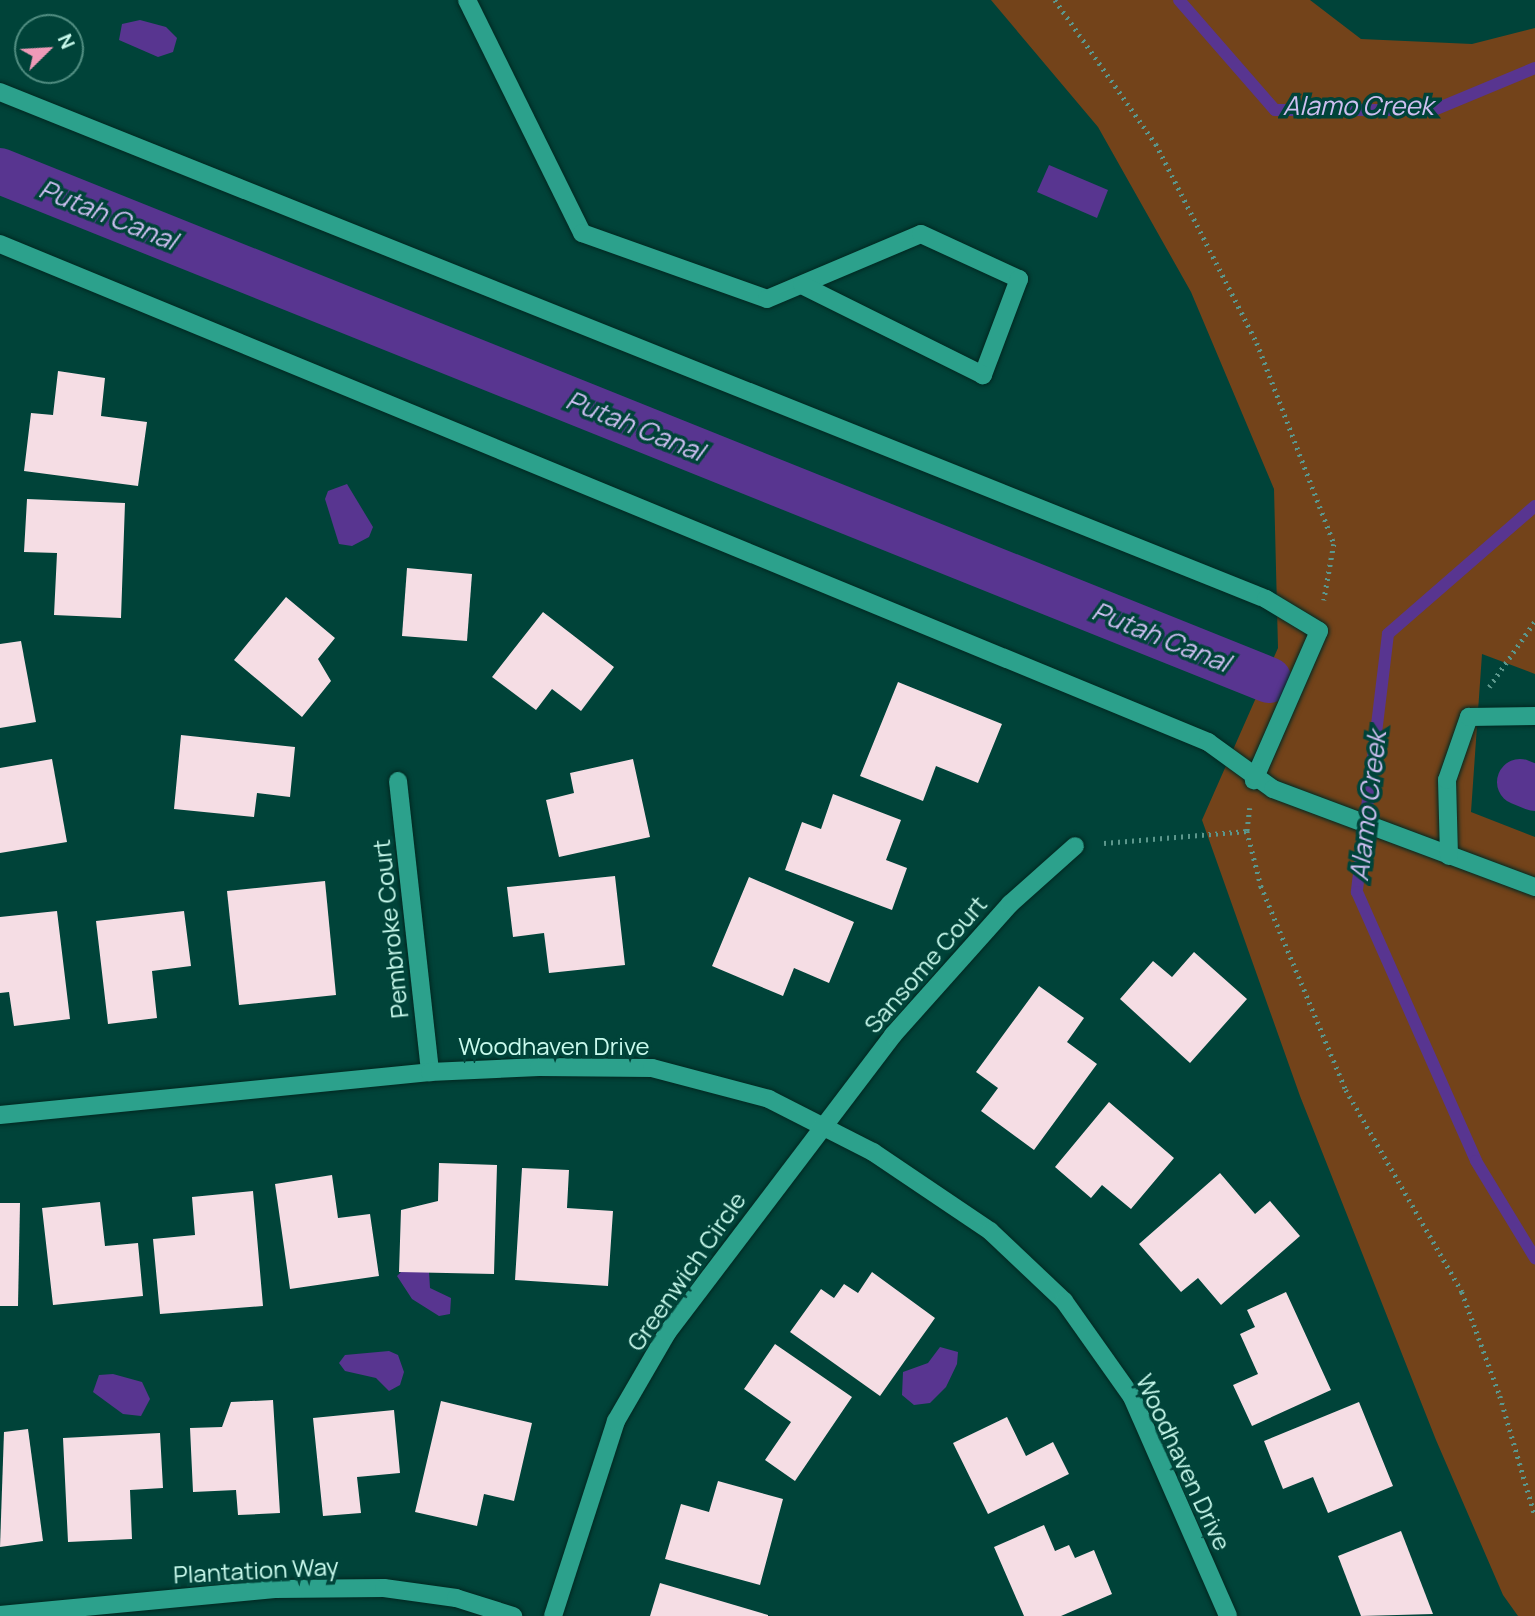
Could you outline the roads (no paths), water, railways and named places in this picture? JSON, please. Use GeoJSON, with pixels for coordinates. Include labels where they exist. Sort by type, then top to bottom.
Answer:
{"type":"FeatureCollection","features":[{"type":"Feature","properties":{"kind":"street"},"geometry":{"type":"LineString","coordinates":[[467,0],[582,233],[767,299],[921,234],[1019,279],[983,374],[802,285]]}},
{"type":"Feature","properties":{"kind":"street"},"geometry":{"type":"LineString","coordinates":[[0,92],[1266,599],[1319,631],[1254,780]]}},
{"type":"Feature","properties":{"kind":"street"},"geometry":{"type":"LineString","coordinates":[[0,244],[1208,742],[1254,780],[1273,789],[1535,887]]}},
{"type":"Feature","properties":{"kind":"street"},"geometry":{"type":"LineString","coordinates":[[1449,856],[1447,780],[1469,717],[1535,716]]}},
{"type":"Feature","properties":{"kind":"street","name":"Pembroke Court"},"geometry":{"type":"LineString","coordinates":[[398,781],[430,1072]]}},
{"type":"Feature","properties":{"kind":"street","name":"Sansome Court"},"geometry":{"type":"LineString","coordinates":[[824,1125],[893,1035],[1001,914],[1075,846]]}},
{"type":"Feature","properties":{"kind":"street","name":"Woodhaven Drive"},"geometry":{"type":"LineString","coordinates":[[0,1115],[430,1072],[652,1068],[754,1093],[824,1125],[990,1231],[1064,1301],[1132,1397],[1227,1616]]}},
{"type":"Feature","properties":{"kind":"street","name":"Greenwich Circle"},"geometry":{"type":"LineString","coordinates":[[553,1616],[616,1421],[667,1333],[824,1125]]}},
{"type":"Feature","properties":{"kind":"street","name":"Plantation Way"},"geometry":{"type":"LineString","coordinates":[[0,1615],[275,1589],[384,1588],[456,1598],[513,1616]]}},
{"type":"Feature","properties":{"kind":"waterway","name":"Alamo Creek"},"geometry":{"type":"LineString","coordinates":[[1179,0],[1275,110],[1434,110],[1535,68]]}},
{"type":"Feature","properties":{"kind":"waterway","name":"Putah Canal"},"geometry":{"type":"LineString","coordinates":[[0,171],[1269,680]]}},
{"type":"Feature","properties":{"kind":"waterway","name":"Alamo Creek"},"geometry":{"type":"LineString","coordinates":[[1535,506],[1388,634],[1357,892],[1476,1161],[1535,1258]]}},
{"type":"Feature","properties":{"kind":"waterway","name":"Putah Canal"},"geometry":{"type":"LineString","coordinates":[[1520,782],[1535,788]]}}]}
